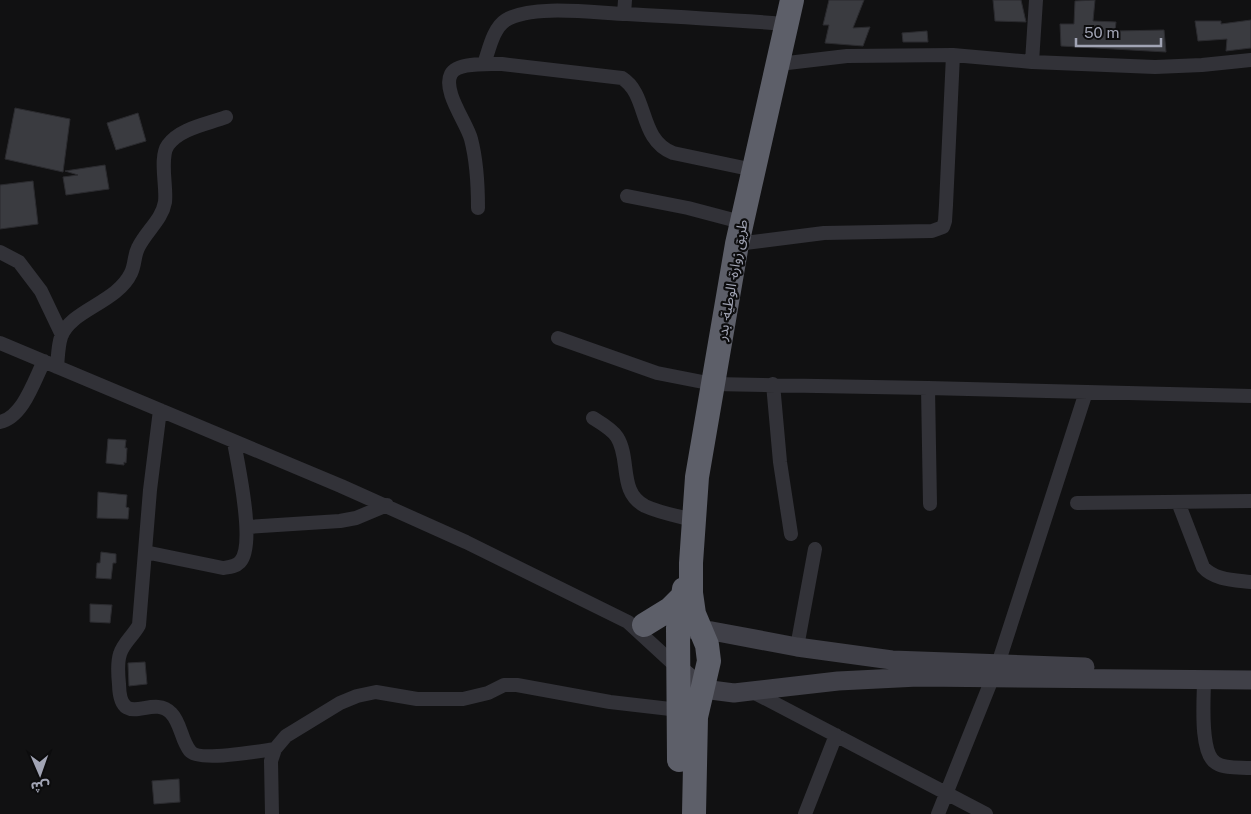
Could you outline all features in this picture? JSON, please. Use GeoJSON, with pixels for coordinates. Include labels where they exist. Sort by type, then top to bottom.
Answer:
{"type":"FeatureCollection","features":[{"type":"Feature","properties":{"kind":"highway","name":"طريق زوارة- الوطية- بدر"},"geometry":{"type":"LineString","coordinates":[[691,563],[697,477],[739,233],[779,64],[792,0]]}},
{"type":"Feature","properties":{"kind":"highway"},"geometry":{"type":"LineString","coordinates":[[691,563],[682,597],[689,629],[707,645],[709,661],[696,718],[694,814]]}},
{"type":"Feature","properties":{"kind":"highway"},"geometry":{"type":"LineString","coordinates":[[679,814],[678,668],[693,607],[691,563]]}},
{"type":"Feature","properties":{"kind":"highway"},"geometry":{"type":"LineString","coordinates":[[636,624],[670,609],[682,597]]}},
{"type":"Feature","properties":{"kind":"street"},"geometry":{"type":"LineString","coordinates":[[1032,62],[1036,0]]}},
{"type":"Feature","properties":{"kind":"street"},"geometry":{"type":"LineString","coordinates":[[484,64],[498,27],[505,20],[547,6],[624,7],[707,18],[788,24]]}},
{"type":"Feature","properties":{"kind":"street"},"geometry":{"type":"LineString","coordinates":[[627,196],[688,208],[739,233],[932,231],[943,227],[946,205],[953,55]]}},
{"type":"Feature","properties":{"kind":"street"},"geometry":{"type":"LineString","coordinates":[[779,64],[847,56],[953,55],[1032,62],[1155,67],[1251,60]]}},
{"type":"Feature","properties":{"kind":"street"},"geometry":{"type":"LineString","coordinates":[[478,208],[478,173],[471,136],[461,119],[451,92],[449,79],[455,69],[484,64],[529,67],[622,78],[631,86],[656,143],[663,149],[754,170]]}},
{"type":"Feature","properties":{"kind":"street"},"geometry":{"type":"LineString","coordinates":[[57,367],[62,334],[81,315],[111,297],[125,283],[132,272],[135,254],[139,245],[162,212],[165,201],[165,155],[168,144],[183,133],[226,117]]}},
{"type":"Feature","properties":{"kind":"street"},"geometry":{"type":"LineString","coordinates":[[0,252],[19,262],[41,291],[62,334]]}},
{"type":"Feature","properties":{"kind":"street"},"geometry":{"type":"LineString","coordinates":[[558,338],[657,373],[713,384],[1251,396]]}},
{"type":"Feature","properties":{"kind":"street"},"geometry":{"type":"LineString","coordinates":[[0,343],[387,505],[636,624],[689,629],[861,657],[995,671],[1204,680],[1251,680]]}},
{"type":"Feature","properties":{"kind":"street"},"geometry":{"type":"LineString","coordinates":[[2,424],[15,414],[22,405],[44,361]]}},
{"type":"Feature","properties":{"kind":"street"},"geometry":{"type":"LineString","coordinates":[[773,384],[780,462],[791,534]]}},
{"type":"Feature","properties":{"kind":"street"},"geometry":{"type":"LineString","coordinates":[[928,388],[930,504]]}},
{"type":"Feature","properties":{"kind":"street"},"geometry":{"type":"LineString","coordinates":[[938,814],[995,671],[1086,392]]}},
{"type":"Feature","properties":{"kind":"street"},"geometry":{"type":"LineString","coordinates":[[160,410],[150,490],[138,625],[134,634],[123,646],[119,659],[119,691],[122,704],[127,708],[165,709],[171,713],[189,750],[199,756],[241,754],[276,749]]}},
{"type":"Feature","properties":{"kind":"street"},"geometry":{"type":"LineString","coordinates":[[593,418],[617,436],[622,447],[626,480],[636,498],[645,506],[693,520]]}},
{"type":"Feature","properties":{"kind":"street"},"geometry":{"type":"LineString","coordinates":[[145,552],[223,568],[233,567],[241,561],[245,551],[247,527],[234,442]]}},
{"type":"Feature","properties":{"kind":"street"},"geometry":{"type":"LineString","coordinates":[[1077,503],[1251,501]]}},
{"type":"Feature","properties":{"kind":"street"},"geometry":{"type":"LineString","coordinates":[[1178,502],[1203,567],[1214,576],[1251,582]]}},
{"type":"Feature","properties":{"kind":"street"},"geometry":{"type":"LineString","coordinates":[[247,527],[340,521],[356,518],[387,505]]}},
{"type":"Feature","properties":{"kind":"street"},"geometry":{"type":"LineString","coordinates":[[797,647],[815,548]]}},
{"type":"Feature","properties":{"kind":"street"},"geometry":{"type":"LineString","coordinates":[[636,624],[678,668],[703,689],[722,693],[753,692],[838,681],[1068,666],[1251,668]]}},
{"type":"Feature","properties":{"kind":"street"},"geometry":{"type":"LineString","coordinates":[[1204,680],[1205,742],[1208,755],[1221,765],[1251,768]]}},
{"type":"Feature","properties":{"kind":"street"},"geometry":{"type":"LineString","coordinates":[[272,814],[271,761],[276,749],[286,736],[340,703],[357,696],[376,692],[417,699],[447,700],[478,696],[504,685],[517,685],[610,702],[679,710]]}},
{"type":"Feature","properties":{"kind":"street"},"geometry":{"type":"LineString","coordinates":[[753,692],[986,814]]}},
{"type":"Feature","properties":{"kind":"street"},"geometry":{"type":"LineString","coordinates":[[805,814],[836,735]]}},
{"type":"Feature","properties":{"kind":"building"},"geometry":{"type":"Polygon","coordinates":[[[829,0],[864,0],[853,28],[870,27],[863,46],[825,43],[829,25],[823,25],[829,0]]]}},
{"type":"Feature","properties":{"kind":"building"},"geometry":{"type":"Polygon","coordinates":[[[993,0],[1021,0],[1026,22],[995,21],[993,0]]]}},
{"type":"Feature","properties":{"kind":"building"},"geometry":{"type":"Polygon","coordinates":[[[1095,0],[1093,21],[1116,22],[1115,31],[1164,30],[1166,52],[1061,46],[1060,24],[1074,24],[1075,1],[1095,0]]]}},
{"type":"Feature","properties":{"kind":"building"},"geometry":{"type":"Polygon","coordinates":[[[1251,20],[1251,48],[1226,51],[1227,39],[1198,41],[1195,21],[1221,21],[1221,24],[1251,20]]]}},
{"type":"Feature","properties":{"kind":"building"},"geometry":{"type":"Polygon","coordinates":[[[927,31],[928,42],[903,42],[902,33],[927,31]]]}},
{"type":"Feature","properties":{"kind":"building"},"geometry":{"type":"Polygon","coordinates":[[[15,108],[70,119],[63,172],[5,159],[15,108]]]}},
{"type":"Feature","properties":{"kind":"building"},"geometry":{"type":"Polygon","coordinates":[[[138,113],[146,141],[116,150],[107,123],[138,113]]]}},
{"type":"Feature","properties":{"kind":"building"},"geometry":{"type":"Polygon","coordinates":[[[105,165],[109,189],[66,195],[63,177],[78,175],[65,171],[105,165]]]}},
{"type":"Feature","properties":{"kind":"building"},"geometry":{"type":"Polygon","coordinates":[[[33,181],[38,224],[0,229],[0,185],[33,181]]]}},
{"type":"Feature","properties":{"kind":"building"},"geometry":{"type":"Polygon","coordinates":[[[108,439],[126,440],[126,463],[124,462],[124,465],[106,463],[108,439]]]}},
{"type":"Feature","properties":{"kind":"building"},"geometry":{"type":"Polygon","coordinates":[[[98,492],[127,495],[128,519],[97,518],[98,492]]]}},
{"type":"Feature","properties":{"kind":"building"},"geometry":{"type":"Polygon","coordinates":[[[101,552],[116,554],[116,563],[113,563],[111,579],[96,578],[97,563],[100,563],[101,552]]]}},
{"type":"Feature","properties":{"kind":"building"},"geometry":{"type":"Polygon","coordinates":[[[90,604],[112,605],[110,623],[90,622],[90,604]]]}},
{"type":"Feature","properties":{"kind":"building"},"geometry":{"type":"Polygon","coordinates":[[[145,662],[147,684],[129,686],[128,663],[145,662]]]}},
{"type":"Feature","properties":{"kind":"building"},"geometry":{"type":"Polygon","coordinates":[[[179,779],[180,802],[154,804],[152,781],[179,779]]]}}]}
